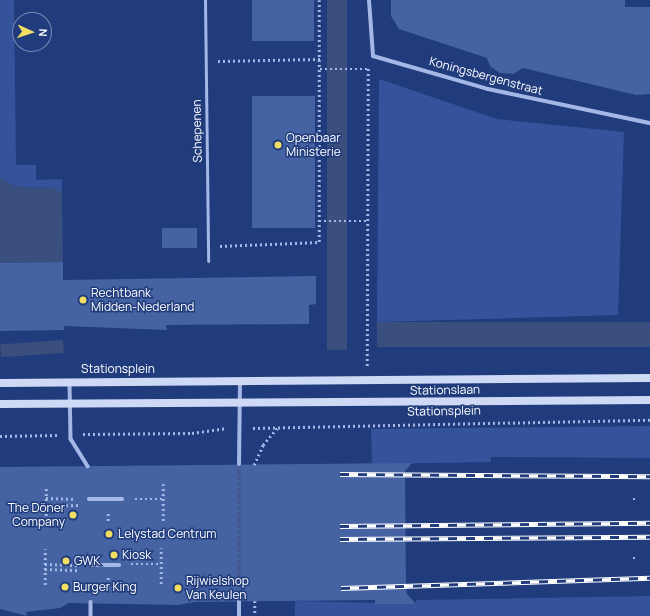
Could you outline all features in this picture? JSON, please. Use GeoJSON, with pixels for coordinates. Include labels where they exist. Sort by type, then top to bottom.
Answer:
{"type":"FeatureCollection","features":[{"type":"Feature","properties":{"kind":"main road","name":"Stationslaan"},"geometry":{"type":"LineString","coordinates":[[240,381],[367,382],[650,378]]}},
{"type":"Feature","properties":{"kind":"main road","name":"Stationsplein"},"geometry":{"type":"LineString","coordinates":[[0,383],[70,381],[240,381]]}},
{"type":"Feature","properties":{"kind":"main road","name":"Stationslaan"},"geometry":{"type":"LineString","coordinates":[[239,403],[650,400]]}},
{"type":"Feature","properties":{"kind":"main road"},"geometry":{"type":"LineString","coordinates":[[0,404],[239,403]]}},
{"type":"Feature","properties":{"kind":"street"},"geometry":{"type":"LineString","coordinates":[[369,0],[373,56]]}},
{"type":"Feature","properties":{"kind":"street","name":"Koningsbergenstraat"},"geometry":{"type":"LineString","coordinates":[[373,56],[488,89],[650,123]]}},
{"type":"Feature","properties":{"kind":"street","name":"Stationsplein"},"geometry":{"type":"LineString","coordinates":[[70,381],[71,435],[88,466]]}},
{"type":"Feature","properties":{"kind":"street"},"geometry":{"type":"LineString","coordinates":[[239,464],[240,381]]}},
{"type":"Feature","properties":{"kind":"street"},"geometry":{"type":"LineString","coordinates":[[89,500],[122,499]]}},
{"type":"Feature","properties":{"kind":"street"},"geometry":{"type":"LineString","coordinates":[[90,565],[119,564]]}},
{"type":"Feature","properties":{"kind":"street"},"geometry":{"type":"LineString","coordinates":[[239,601],[239,616]]}},
{"type":"Feature","properties":{"kind":"street"},"geometry":{"type":"LineString","coordinates":[[91,602],[91,616]]}},
{"type":"Feature","properties":{"kind":"lane","name":"Schepenen"},"geometry":{"type":"LineString","coordinates":[[205,0],[208,261]]}},
{"type":"Feature","properties":{"kind":"path"},"geometry":{"type":"LineString","coordinates":[[207,246],[319,242],[319,0]]}},
{"type":"Feature","properties":{"kind":"path"},"geometry":{"type":"LineString","coordinates":[[367,382],[367,69],[373,56]]}},
{"type":"Feature","properties":{"kind":"path"},"geometry":{"type":"LineString","coordinates":[[206,62],[320,59]]}},
{"type":"Feature","properties":{"kind":"path"},"geometry":{"type":"LineString","coordinates":[[320,69],[367,69]]}},
{"type":"Feature","properties":{"kind":"path"},"geometry":{"type":"LineString","coordinates":[[319,221],[367,221]]}},
{"type":"Feature","properties":{"kind":"path"},"geometry":{"type":"LineString","coordinates":[[367,402],[367,424]]}},
{"type":"Feature","properties":{"kind":"path","name":"Stationsplein"},"geometry":{"type":"LineString","coordinates":[[0,436],[192,433],[239,428],[367,424],[650,420]]}},
{"type":"Feature","properties":{"kind":"path"},"geometry":{"type":"LineString","coordinates":[[254,465],[263,445],[278,427]]}},
{"type":"Feature","properties":{"kind":"path"},"geometry":{"type":"LineString","coordinates":[[163,484],[163,521]]}},
{"type":"Feature","properties":{"kind":"path"},"geometry":{"type":"LineString","coordinates":[[46,486],[46,521]]}},
{"type":"Feature","properties":{"kind":"path"},"geometry":{"type":"LineString","coordinates":[[46,498],[89,500]]}},
{"type":"Feature","properties":{"kind":"path"},"geometry":{"type":"LineString","coordinates":[[122,499],[163,499]]}},
{"type":"Feature","properties":{"kind":"path"},"geometry":{"type":"LineString","coordinates":[[46,506],[82,505]]}},
{"type":"Feature","properties":{"kind":"path"},"geometry":{"type":"LineString","coordinates":[[161,548],[161,584]]}},
{"type":"Feature","properties":{"kind":"path"},"geometry":{"type":"LineString","coordinates":[[44,585],[45,549]]}},
{"type":"Feature","properties":{"kind":"path"},"geometry":{"type":"LineString","coordinates":[[633,558],[638,558]]}},
{"type":"Feature","properties":{"kind":"path"},"geometry":{"type":"LineString","coordinates":[[45,564],[90,565]]}},
{"type":"Feature","properties":{"kind":"path"},"geometry":{"type":"LineString","coordinates":[[119,564],[161,564]]}},
{"type":"Feature","properties":{"kind":"path"},"geometry":{"type":"LineString","coordinates":[[45,570],[82,570]]}},
{"type":"Feature","properties":{"kind":"path"},"geometry":{"type":"LineString","coordinates":[[255,601],[255,616]]}},
{"type":"Feature","properties":{"kind":"shaded area"},"geometry":{"type":"Polygon","coordinates":[[[0,0],[14,0],[14,12],[12,12],[12,52],[15,52],[16,165],[36,165],[36,180],[62,179],[62,193],[52,188],[17,187],[0,178],[0,0]]]}},
{"type":"Feature","properties":{"kind":"shaded area"},"geometry":{"type":"Polygon","coordinates":[[[327,0],[347,0],[347,350],[327,350],[327,0]]]}},
{"type":"Feature","properties":{"kind":"shaded area"},"geometry":{"type":"Polygon","coordinates":[[[379,79],[497,119],[624,132],[618,315],[377,322],[379,79]]]}},
{"type":"Feature","properties":{"kind":"shaded area"},"geometry":{"type":"Polygon","coordinates":[[[0,178],[17,187],[52,188],[62,193],[63,262],[0,263],[0,178]]]}},
{"type":"Feature","properties":{"kind":"shaded area"},"geometry":{"type":"Polygon","coordinates":[[[377,322],[650,322],[650,347],[377,347],[377,322]]]}},
{"type":"Feature","properties":{"kind":"shaded area"},"geometry":{"type":"Polygon","coordinates":[[[63,340],[64,353],[1,357],[0,344],[63,340]]]}},
{"type":"Feature","properties":{"kind":"shaded area"},"geometry":{"type":"Polygon","coordinates":[[[650,426],[650,458],[491,457],[491,462],[372,464],[371,429],[650,426]]]}},
{"type":"Feature","properties":{"kind":"shaded area"},"geometry":{"type":"Polygon","coordinates":[[[650,596],[650,616],[295,616],[295,601],[416,604],[416,600],[650,596]]]}},
{"type":"Feature","properties":{"kind":"building"},"geometry":{"type":"Polygon","coordinates":[[[252,0],[314,0],[314,41],[252,41],[252,0]]]}},
{"type":"Feature","properties":{"kind":"building"},"geometry":{"type":"Polygon","coordinates":[[[391,0],[625,0],[625,7],[650,7],[650,94],[636,95],[523,68],[513,74],[500,73],[490,66],[487,58],[399,29],[391,16],[391,0]]]}},
{"type":"Feature","properties":{"kind":"building"},"geometry":{"type":"Polygon","coordinates":[[[252,96],[315,96],[315,228],[252,228],[252,96]]]}},
{"type":"Feature","properties":{"kind":"building"},"geometry":{"type":"Polygon","coordinates":[[[162,228],[197,228],[197,248],[162,248],[162,228]]]}},
{"type":"Feature","properties":{"kind":"building"},"geometry":{"type":"Polygon","coordinates":[[[63,262],[63,280],[316,276],[316,304],[309,305],[309,324],[166,325],[167,330],[64,326],[64,330],[0,331],[0,263],[63,262]]]}},
{"type":"Feature","properties":{"kind":"building"},"geometry":{"type":"Polygon","coordinates":[[[412,463],[405,471],[406,586],[407,594],[416,604],[375,604],[375,600],[195,602],[177,605],[69,603],[60,608],[26,612],[27,616],[0,609],[0,467],[412,463]]]}},
{"type":"Feature","properties":{"kind":"tunnel"},"geometry":{"type":"LineString","coordinates":[[239,464],[239,601]]}},
{"type":"Feature","properties":{"kind":"railway"},"geometry":{"type":"LineString","coordinates":[[340,474],[650,476]]}},
{"type":"Feature","properties":{"kind":"railway"},"geometry":{"type":"LineString","coordinates":[[340,526],[650,523]]}},
{"type":"Feature","properties":{"kind":"railway"},"geometry":{"type":"LineString","coordinates":[[340,539],[650,537]]}},
{"type":"Feature","properties":{"kind":"railway"},"geometry":{"type":"LineString","coordinates":[[341,588],[650,578]]}},
{"type":"Feature","properties":{"kind":"place","name":"Openbaar Ministerie"},"geometry":{"type":"Point","coordinates":[278,145]}},
{"type":"Feature","properties":{"kind":"place","name":"Rechtbank Midden-Nederland"},"geometry":{"type":"Point","coordinates":[83,300]}},
{"type":"Feature","properties":{"kind":"place","name":"The Döner Company"},"geometry":{"type":"Point","coordinates":[73,515]}},
{"type":"Feature","properties":{"kind":"place","name":"Lelystad Centrum"},"geometry":{"type":"Point","coordinates":[109,534]}},
{"type":"Feature","properties":{"kind":"place","name":"Kiosk"},"geometry":{"type":"Point","coordinates":[114,555]}},
{"type":"Feature","properties":{"kind":"place","name":"GWK"},"geometry":{"type":"Point","coordinates":[66,561]}},
{"type":"Feature","properties":{"kind":"place","name":"Burger King"},"geometry":{"type":"Point","coordinates":[65,587]}},
{"type":"Feature","properties":{"kind":"place","name":"Rijwielshop Van Keulen"},"geometry":{"type":"Point","coordinates":[178,588]}}]}
